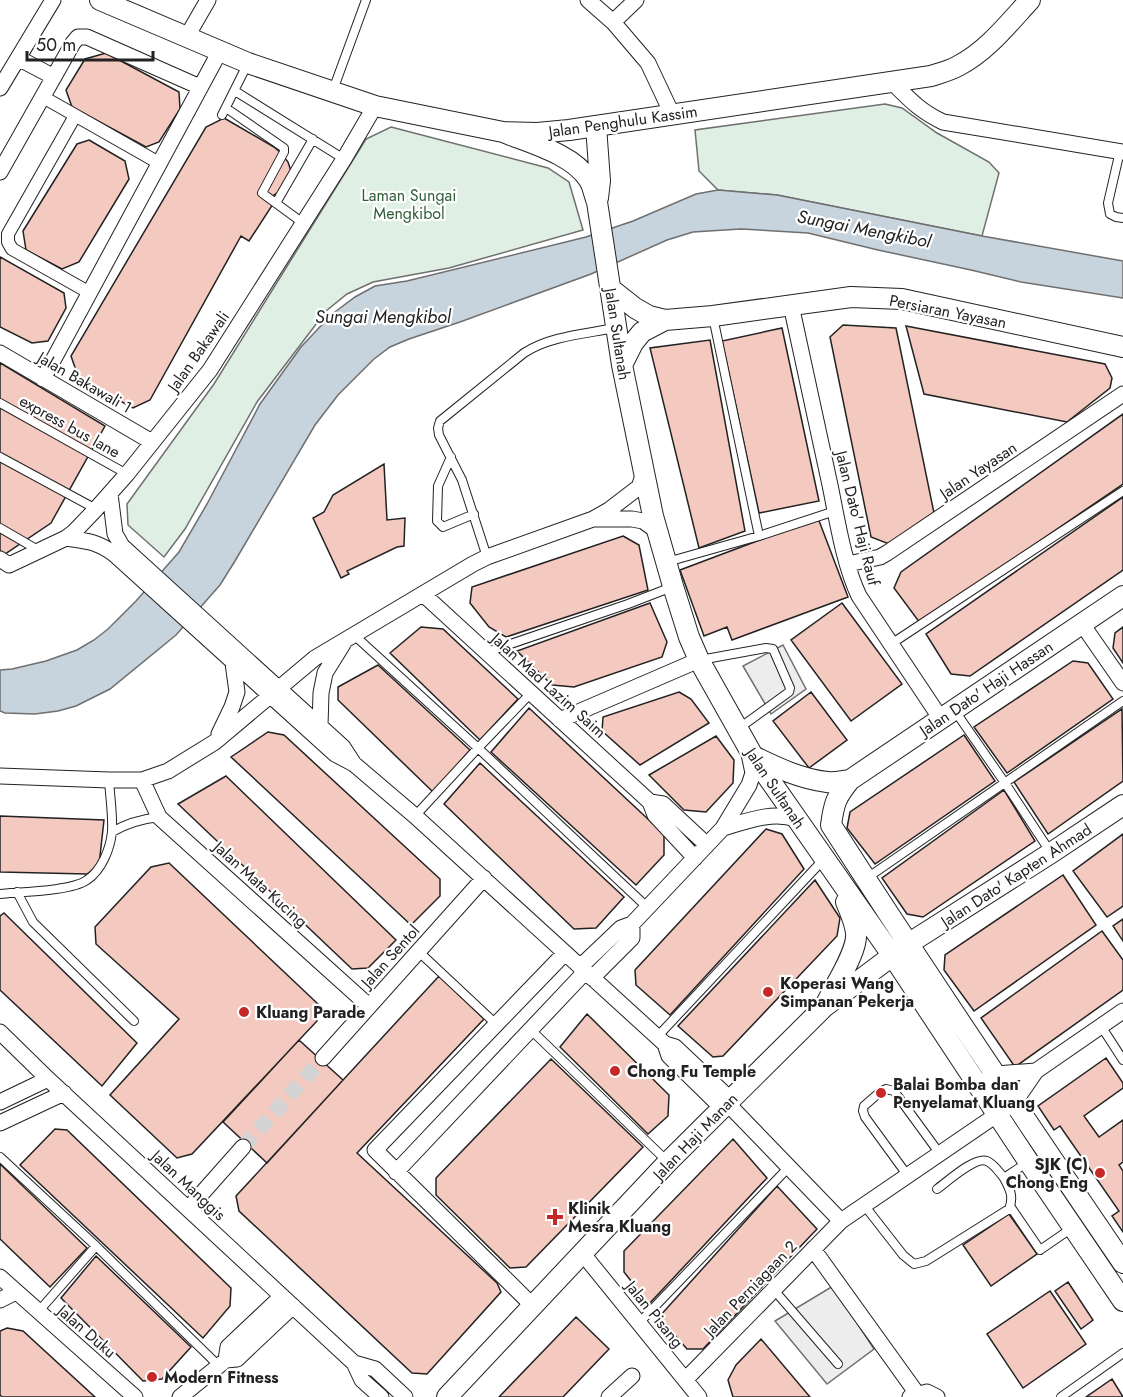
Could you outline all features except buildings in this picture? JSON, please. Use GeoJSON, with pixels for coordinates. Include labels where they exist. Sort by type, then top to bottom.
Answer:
{"type":"FeatureCollection","features":[{"type":"Feature","properties":{"kind":"street"},"geometry":{"type":"LineString","coordinates":[[0,88],[52,0]]}},
{"type":"Feature","properties":{"kind":"street","name":"Jalan Penghulu Kassim"},"geometry":{"type":"LineString","coordinates":[[100,0],[248,63],[375,106],[503,132],[550,132],[596,126],[931,76],[956,67],[991,42],[1029,0]]}},
{"type":"Feature","properties":{"kind":"street"},"geometry":{"type":"LineString","coordinates":[[186,38],[208,0]]}},
{"type":"Feature","properties":{"kind":"street"},"geometry":{"type":"LineString","coordinates":[[588,0],[613,22],[648,63],[672,114]]}},
{"type":"Feature","properties":{"kind":"street"},"geometry":{"type":"LineString","coordinates":[[613,22],[636,0]]}},
{"type":"Feature","properties":{"kind":"street"},"geometry":{"type":"LineString","coordinates":[[0,172],[78,37],[87,37],[200,87]]}},
{"type":"Feature","properties":{"kind":"street"},"geometry":{"type":"LineString","coordinates":[[43,379],[220,51]]}},
{"type":"Feature","properties":{"kind":"street"},"geometry":{"type":"LineString","coordinates":[[18,58],[54,77]]}},
{"type":"Feature","properties":{"kind":"street"},"geometry":{"type":"LineString","coordinates":[[892,82],[928,115],[943,122],[1121,152]]}},
{"type":"Feature","properties":{"kind":"street"},"geometry":{"type":"LineString","coordinates":[[43,97],[159,163]]}},
{"type":"Feature","properties":{"kind":"street","name":"Jalan Bakawali"},"geometry":{"type":"LineString","coordinates":[[3,564],[66,538],[127,474],[210,370],[344,159],[375,106]]}},
{"type":"Feature","properties":{"kind":"street"},"geometry":{"type":"LineString","coordinates":[[75,116],[9,234],[8,242],[12,249],[90,292]]}},
{"type":"Feature","properties":{"kind":"street","name":"Jalan Sultanah"},"geometry":{"type":"LineString","coordinates":[[596,126],[600,181],[597,202]]}},
{"type":"Feature","properties":{"kind":"street","name":"Jalan Sultanah"},"geometry":{"type":"LineString","coordinates":[[503,132],[565,158],[589,180],[597,202],[622,365],[657,531],[689,637],[699,660],[746,744],[828,865],[900,950],[996,1074],[1123,1263]]}},
{"type":"Feature","properties":{"kind":"street","name":"Persiaran Yayasan"},"geometry":{"type":"LineString","coordinates":[[611,289],[635,308],[649,316],[665,320],[713,316],[851,297],[902,299],[1123,347]]}},
{"type":"Feature","properties":{"kind":"street","name":"Jalan Dato' Haji Rauf"},"geometry":{"type":"LineString","coordinates":[[791,305],[851,576],[859,596],[891,644],[948,714]]}},
{"type":"Feature","properties":{"kind":"street","name":"Persiaran Yayasan"},"geometry":{"type":"LineString","coordinates":[[622,365],[633,343],[642,332],[665,320]]}},
{"type":"Feature","properties":{"kind":"street","name":"Jalan Bakawali 1"},"geometry":{"type":"LineString","coordinates":[[0,353],[152,442]]}},
{"type":"Feature","properties":{"kind":"street","name":"Jalan Yayasan"},"geometry":{"type":"LineString","coordinates":[[848,564],[887,554],[1123,393]]}},
{"type":"Feature","properties":{"kind":"street"},"geometry":{"type":"LineString","coordinates":[[0,776],[142,780],[168,771],[215,742],[315,658],[487,557],[593,519],[639,488],[644,473]]}},
{"type":"Feature","properties":{"kind":"street"},"geometry":{"type":"LineString","coordinates":[[110,494],[118,550]]}},
{"type":"Feature","properties":{"kind":"street"},"geometry":{"type":"LineString","coordinates":[[593,519],[644,521],[657,531]]}},
{"type":"Feature","properties":{"kind":"street"},"geometry":{"type":"LineString","coordinates":[[66,538],[94,542],[118,550],[231,656],[320,726],[343,747],[354,764]]}},
{"type":"Feature","properties":{"kind":"street","name":"Jalan Mad Lazim Saim"},"geometry":{"type":"LineString","coordinates":[[423,594],[650,802]]}},
{"type":"Feature","properties":{"kind":"street","name":"Jalan Dato' Haji Hassan"},"geometry":{"type":"LineString","coordinates":[[850,780],[1123,596]]}},
{"type":"Feature","properties":{"kind":"street"},"geometry":{"type":"LineString","coordinates":[[1082,624],[1123,683]]}},
{"type":"Feature","properties":{"kind":"street"},"geometry":{"type":"LineString","coordinates":[[320,726],[321,693],[325,673],[349,638]]}},
{"type":"Feature","properties":{"kind":"street"},"geometry":{"type":"LineString","coordinates":[[215,742],[237,692],[231,656]]}},
{"type":"Feature","properties":{"kind":"street"},"geometry":{"type":"LineString","coordinates":[[560,720],[699,660]]}},
{"type":"Feature","properties":{"kind":"street"},"geometry":{"type":"LineString","coordinates":[[274,692],[335,754],[354,764],[415,816],[661,1041],[669,1056],[726,1103],[841,1221]]}},
{"type":"Feature","properties":{"kind":"street"},"geometry":{"type":"LineString","coordinates":[[746,744],[785,771],[829,782],[850,780]]}},
{"type":"Feature","properties":{"kind":"street"},"geometry":{"type":"LineString","coordinates":[[396,1172],[586,972],[632,938],[632,924],[723,828],[749,785],[753,773],[746,744]]}},
{"type":"Feature","properties":{"kind":"street","name":"Jalan Mata Kucing"},"geometry":{"type":"LineString","coordinates":[[142,780],[159,817],[369,1006]]}},
{"type":"Feature","properties":{"kind":"street","name":"Jalan Sultanah"},"geometry":{"type":"LineString","coordinates":[[850,780],[834,802],[831,825],[866,879],[900,950],[978,1084],[1123,1300]]}},
{"type":"Feature","properties":{"kind":"street"},"geometry":{"type":"LineString","coordinates":[[695,858],[655,816],[650,802],[663,804],[707,845]]}},
{"type":"Feature","properties":{"kind":"street","name":"Jalan Dato' Kapten Ahmad"},"geometry":{"type":"LineString","coordinates":[[900,950],[1123,805]]}},
{"type":"Feature","properties":{"kind":"street"},"geometry":{"type":"LineString","coordinates":[[723,828],[769,816],[787,816],[796,819]]}},
{"type":"Feature","properties":{"kind":"street"},"geometry":{"type":"LineString","coordinates":[[824,1007],[852,952],[856,936],[854,920],[828,865]]}},
{"type":"Feature","properties":{"kind":"street","name":"Jalan Sentol"},"geometry":{"type":"LineString","coordinates":[[323,1058],[484,878]]}},
{"type":"Feature","properties":{"kind":"street","name":"Jalan Haji Manan"},"geometry":{"type":"LineString","coordinates":[[447,1397],[726,1103],[824,1007],[900,950]]}},
{"type":"Feature","properties":{"kind":"street"},"geometry":{"type":"LineString","coordinates":[[533,1306],[375,1150],[565,953]]}},
{"type":"Feature","properties":{"kind":"street"},"geometry":{"type":"LineString","coordinates":[[1014,1103],[1036,1071],[1123,1011]]}},
{"type":"Feature","properties":{"kind":"street","name":"Jalan Manggis"},"geometry":{"type":"LineString","coordinates":[[0,1032],[354,1363]]}},
{"type":"Feature","properties":{"kind":"street"},"geometry":{"type":"LineString","coordinates":[[978,1084],[996,1074],[1036,1071]]}},
{"type":"Feature","properties":{"kind":"street"},"geometry":{"type":"LineString","coordinates":[[0,1102],[48,1079]]}},
{"type":"Feature","properties":{"kind":"street"},"geometry":{"type":"LineString","coordinates":[[0,1123],[64,1093]]}},
{"type":"Feature","properties":{"kind":"street","name":"Jalan Perniagaan 2"},"geometry":{"type":"LineString","coordinates":[[685,1380],[841,1221],[1014,1103]]}},
{"type":"Feature","properties":{"kind":"street"},"geometry":{"type":"LineString","coordinates":[[188,1209],[243,1147]]}},
{"type":"Feature","properties":{"kind":"street"},"geometry":{"type":"LineString","coordinates":[[813,1249],[914,1396],[927,1392],[937,1397]]}},
{"type":"Feature","properties":{"kind":"street","name":"Jalan Pisang"},"geometry":{"type":"LineString","coordinates":[[583,1254],[699,1397]]}},
{"type":"Feature","properties":{"kind":"street","name":"Jalan Duku"},"geometry":{"type":"LineString","coordinates":[[0,1277],[135,1397]]}},
{"type":"Feature","properties":{"kind":"street"},"geometry":{"type":"LineString","coordinates":[[0,1299],[16,1292]]}},
{"type":"Feature","properties":{"kind":"street"},"geometry":{"type":"LineString","coordinates":[[180,1397],[196,1392],[223,1363],[237,1359],[288,1301]]}},
{"type":"Feature","properties":{"kind":"street"},"geometry":{"type":"LineString","coordinates":[[354,1363],[362,1380],[381,1397]]}},
{"type":"Feature","properties":{"kind":"street"},"geometry":{"type":"LineString","coordinates":[[354,1363],[375,1369],[405,1397]]}},
{"type":"Feature","properties":{"kind":"street"},"geometry":{"type":"LineString","coordinates":[[609,1397],[632,1376]]}},
{"type":"Feature","properties":{"kind":"lane"},"geometry":{"type":"LineString","coordinates":[[332,91],[366,0]]}},
{"type":"Feature","properties":{"kind":"lane"},"geometry":{"type":"LineString","coordinates":[[248,63],[224,112],[284,148],[262,193],[303,223]]}},
{"type":"Feature","properties":{"kind":"lane"},"geometry":{"type":"LineString","coordinates":[[235,91],[344,159]]}},
{"type":"Feature","properties":{"kind":"lane"},"geometry":{"type":"LineString","coordinates":[[276,203],[313,140]]}},
{"type":"Feature","properties":{"kind":"lane"},"geometry":{"type":"LineString","coordinates":[[1121,152],[1108,203],[1110,214],[1116,218],[1123,218]]}},
{"type":"Feature","properties":{"kind":"lane"},"geometry":{"type":"LineString","coordinates":[[713,316],[759,536]]}},
{"type":"Feature","properties":{"kind":"lane"},"geometry":{"type":"LineString","coordinates":[[487,557],[462,480],[439,435],[440,421],[524,352],[535,346],[548,341],[616,327]]}},
{"type":"Feature","properties":{"kind":"lane","name":"express bus lane"},"geometry":{"type":"LineString","coordinates":[[0,403],[127,474]]}},
{"type":"Feature","properties":{"kind":"lane"},"geometry":{"type":"LineString","coordinates":[[0,457],[96,509]]}},
{"type":"Feature","properties":{"kind":"lane"},"geometry":{"type":"LineString","coordinates":[[451,457],[438,486],[437,521],[443,527],[474,514]]}},
{"type":"Feature","properties":{"kind":"lane"},"geometry":{"type":"LineString","coordinates":[[891,644],[1123,491]]}},
{"type":"Feature","properties":{"kind":"lane"},"geometry":{"type":"LineString","coordinates":[[666,562],[759,536],[835,511]]}},
{"type":"Feature","properties":{"kind":"lane"},"geometry":{"type":"LineString","coordinates":[[0,528],[39,551]]}},
{"type":"Feature","properties":{"kind":"lane"},"geometry":{"type":"LineString","coordinates":[[487,652],[628,604],[673,586]]}},
{"type":"Feature","properties":{"kind":"lane"},"geometry":{"type":"LineString","coordinates":[[349,638],[478,748],[648,908]]}},
{"type":"Feature","properties":{"kind":"lane"},"geometry":{"type":"LineString","coordinates":[[699,660],[766,648],[773,649],[790,688],[789,692],[746,744]]}},
{"type":"Feature","properties":{"kind":"lane"},"geometry":{"type":"LineString","coordinates":[[415,816],[531,693]]}},
{"type":"Feature","properties":{"kind":"lane"},"geometry":{"type":"LineString","coordinates":[[866,879],[1123,701]]}},
{"type":"Feature","properties":{"kind":"lane"},"geometry":{"type":"LineString","coordinates":[[948,714],[1005,783],[1051,853]]}},
{"type":"Feature","properties":{"kind":"lane"},"geometry":{"type":"LineString","coordinates":[[0,894],[68,887],[85,882],[97,871],[104,859],[112,832],[109,780]]}},
{"type":"Feature","properties":{"kind":"lane"},"geometry":{"type":"LineString","coordinates":[[112,832],[123,825],[159,817]]}},
{"type":"Feature","properties":{"kind":"lane"},"geometry":{"type":"LineString","coordinates":[[661,1041],[828,865]]}},
{"type":"Feature","properties":{"kind":"lane"},"geometry":{"type":"LineString","coordinates":[[17,892],[33,922],[134,1021]]}},
{"type":"Feature","properties":{"kind":"lane"},"geometry":{"type":"LineString","coordinates":[[418,951],[496,1024]]}},
{"type":"Feature","properties":{"kind":"lane"},"geometry":{"type":"LineString","coordinates":[[1101,1026],[1123,1060]]}},
{"type":"Feature","properties":{"kind":"lane"},"geometry":{"type":"LineString","coordinates":[[531,1030],[668,1162]]}},
{"type":"Feature","properties":{"kind":"lane"},"geometry":{"type":"LineString","coordinates":[[908,1176],[863,1111],[864,1106],[880,1092],[886,1089],[894,1090],[940,1154]]}},
{"type":"Feature","properties":{"kind":"lane"},"geometry":{"type":"LineString","coordinates":[[0,1157],[223,1363]]}},
{"type":"Feature","properties":{"kind":"lane"},"geometry":{"type":"LineString","coordinates":[[864,1204],[903,1255],[914,1264],[926,1261],[1009,1209],[1012,1201],[1010,1189],[1004,1178],[991,1163],[982,1160],[974,1162],[937,1190]]}},
{"type":"Feature","properties":{"kind":"lane"},"geometry":{"type":"LineString","coordinates":[[1004,1178],[1028,1161]]}},
{"type":"Feature","properties":{"kind":"lane"},"geometry":{"type":"LineString","coordinates":[[639,1323],[789,1167]]}},
{"type":"Feature","properties":{"kind":"lane"},"geometry":{"type":"LineString","coordinates":[[1010,1206],[1040,1250],[1073,1227]]}},
{"type":"Feature","properties":{"kind":"lane"},"geometry":{"type":"LineString","coordinates":[[38,1312],[96,1246]]}},
{"type":"Feature","properties":{"kind":"lane"},"geometry":{"type":"LineString","coordinates":[[774,1290],[838,1364]]}},
{"type":"Feature","properties":{"kind":"lane"},"geometry":{"type":"LineString","coordinates":[[1060,1397],[1123,1353]]}},
{"type":"Feature","properties":{"kind":"green space"},"geometry":{"type":"Polygon","coordinates":[[[885,104],[902,108],[937,133],[989,162],[999,173],[982,236],[777,195],[718,190],[699,171],[695,130],[885,104]]]}},
{"type":"Feature","properties":{"kind":"green space","name":"Laman Sungai Mengkibol"},"geometry":{"type":"Polygon","coordinates":[[[391,127],[548,168],[569,182],[583,230],[449,268],[373,282],[347,294],[326,311],[257,402],[185,529],[164,557],[128,525],[127,504],[214,384],[366,139],[391,127]]]}},
{"type":"Feature","properties":{"kind":"shaded area"},"geometry":{"type":"Polygon","coordinates":[[[783,645],[806,689],[771,714],[743,666],[783,645]]]}},
{"type":"Feature","properties":{"kind":"shaded area"},"geometry":{"type":"Polygon","coordinates":[[[833,1286],[874,1349],[827,1384],[775,1321],[833,1286]]]}},
{"type":"Feature","properties":{"kind":"water","name":"Sungai Mengkibol"},"geometry":{"type":"Polygon","coordinates":[[[718,190],[777,195],[982,236],[1123,261],[1123,298],[1021,282],[808,233],[741,229],[693,232],[667,240],[591,274],[390,347],[374,359],[338,395],[315,425],[220,585],[176,635],[110,689],[76,706],[35,714],[0,711],[0,670],[46,661],[77,650],[94,640],[136,601],[179,552],[260,404],[301,347],[331,315],[355,297],[375,286],[407,281],[586,237],[633,221],[696,194],[718,190]]]}},
{"type":"Feature","properties":{"kind":"tunnel"},"geometry":{"type":"LineString","coordinates":[[243,1147],[323,1058]]}},
{"type":"Feature","properties":{"kind":"place","name":"Koperasi Wang Simpanan Pekerja"},"geometry":{"type":"Point","coordinates":[768,992]}},
{"type":"Feature","properties":{"kind":"place","name":"Kluang Parade"},"geometry":{"type":"Point","coordinates":[244,1012]}},
{"type":"Feature","properties":{"kind":"place","name":"Chong Fu Temple"},"geometry":{"type":"Point","coordinates":[615,1071]}},
{"type":"Feature","properties":{"kind":"place","name":"Balai Bomba dan Penyelamat Kluang"},"geometry":{"type":"Point","coordinates":[881,1093]}},
{"type":"Feature","properties":{"kind":"place","name":"SJK (C) Chong Eng"},"geometry":{"type":"Point","coordinates":[1100,1173]}},
{"type":"Feature","properties":{"kind":"place","name":"Klinik Mesra Kluang"},"geometry":{"type":"Point","coordinates":[555,1217]}},
{"type":"Feature","properties":{"kind":"place","name":"Modern Fitness"},"geometry":{"type":"Point","coordinates":[152,1377]}}]}
